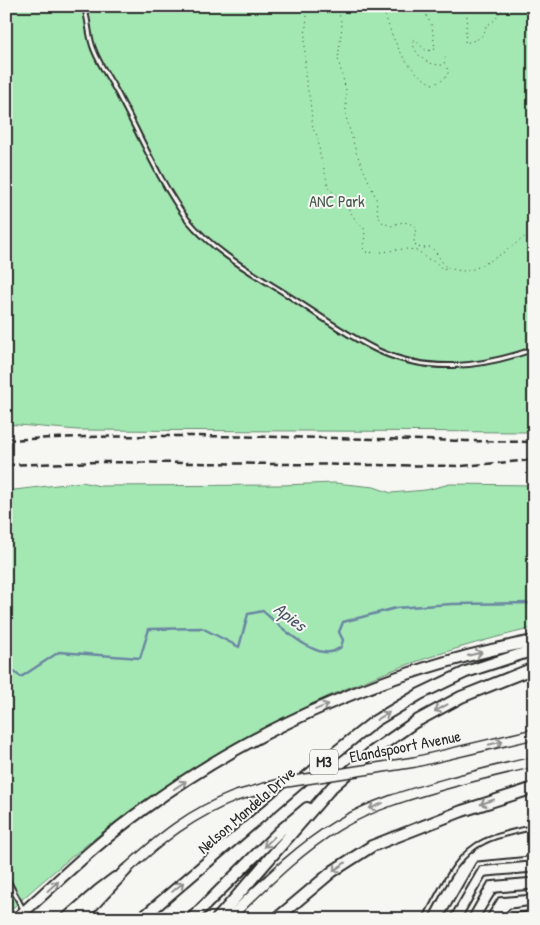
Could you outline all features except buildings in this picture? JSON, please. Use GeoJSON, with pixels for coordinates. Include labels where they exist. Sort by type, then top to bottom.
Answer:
{"type":"FeatureCollection","features":[{"type":"Feature","properties":{"kind":"main road"},"geometry":{"type":"LineString","coordinates":[[20,915],[145,808],[250,741],[317,709],[383,682],[454,659],[504,646],[534,641]]}},
{"type":"Feature","properties":{"kind":"main road","name":"Nelson Mandela Drive"},"geometry":{"type":"LineString","coordinates":[[140,919],[326,760],[375,721],[420,694],[466,672],[534,650]]}},
{"type":"Feature","properties":{"kind":"main road","name":"M3"},"geometry":{"type":"LineString","coordinates":[[217,919],[332,787],[372,752],[415,722],[461,696],[534,668]]}},
{"type":"Feature","properties":{"kind":"main road","name":"Elandspoort Avenue"},"geometry":{"type":"LineString","coordinates":[[126,870],[178,826],[210,807],[236,796],[287,782],[415,762],[534,734]]}},
{"type":"Feature","properties":{"kind":"main road"},"geometry":{"type":"LineString","coordinates":[[228,919],[277,871],[307,846],[339,824],[358,814],[422,790],[534,762]]}},
{"type":"Feature","properties":{"kind":"main road"},"geometry":{"type":"LineString","coordinates":[[191,919],[281,830],[332,787]]}},
{"type":"Feature","properties":{"kind":"main road"},"geometry":{"type":"LineString","coordinates":[[276,919],[333,871],[372,846],[462,811],[534,788]]}},
{"type":"Feature","properties":{"kind":"main road"},"geometry":{"type":"LineString","coordinates":[[66,919],[99,890],[126,870]]}},
{"type":"Feature","properties":{"kind":"main road"},"geometry":{"type":"LineString","coordinates":[[80,919],[126,870]]}},
{"type":"Feature","properties":{"kind":"lane"},"geometry":{"type":"LineString","coordinates":[[84,6],[89,20],[94,52],[112,82],[173,198],[189,220],[216,248],[346,331],[379,350],[396,357],[446,367],[480,364],[506,359],[534,350]]}},
{"type":"Feature","properties":{"kind":"lane"},"geometry":{"type":"LineString","coordinates":[[425,919],[454,869],[468,852],[488,840],[534,827]]}},
{"type":"Feature","properties":{"kind":"lane"},"geometry":{"type":"LineString","coordinates":[[446,919],[478,864],[528,859],[534,844]]}},
{"type":"Feature","properties":{"kind":"lane"},"geometry":{"type":"LineString","coordinates":[[464,919],[487,879],[534,875]]}},
{"type":"Feature","properties":{"kind":"lane"},"geometry":{"type":"LineString","coordinates":[[6,877],[20,915]]}},
{"type":"Feature","properties":{"kind":"lane"},"geometry":{"type":"LineString","coordinates":[[482,919],[496,895],[534,892]]}},
{"type":"Feature","properties":{"kind":"lane"},"geometry":{"type":"LineString","coordinates":[[503,919],[510,910],[534,908]]}},
{"type":"Feature","properties":{"kind":"path"},"geometry":{"type":"LineString","coordinates":[[308,6],[305,36],[305,76],[313,128],[318,137],[320,156],[329,189],[343,200],[353,217],[364,228],[366,235],[363,248],[366,252],[384,253],[406,248],[420,252],[424,257],[435,262],[442,269],[465,271],[485,263],[506,251],[534,230]]}},
{"type":"Feature","properties":{"kind":"path"},"geometry":{"type":"LineString","coordinates":[[341,6],[339,13],[342,26],[338,59],[346,90],[346,117],[356,152],[376,198],[378,216],[383,223],[392,226],[401,221],[416,227],[414,241],[416,247],[430,247],[435,250],[437,258],[447,268]]}},
{"type":"Feature","properties":{"kind":"path"},"geometry":{"type":"LineString","coordinates":[[382,6],[391,35],[416,73],[432,84],[439,83],[445,80],[449,71],[444,65],[428,63],[413,49],[412,39],[417,41],[427,51],[435,49],[432,26],[425,13],[424,6]]}},
{"type":"Feature","properties":{"kind":"path"},"geometry":{"type":"LineString","coordinates":[[466,6],[466,43],[480,39],[485,32],[486,26],[495,20],[506,6]]}},
{"type":"Feature","properties":{"kind":"path"},"geometry":{"type":"LineString","coordinates":[[496,6],[500,8],[500,13]]}},
{"type":"Feature","properties":{"kind":"path"},"geometry":{"type":"LineString","coordinates":[[444,65],[445,56]]}},
{"type":"Feature","properties":{"kind":"green space","name":"ANC Park"},"geometry":{"type":"Polygon","coordinates":[[[6,6],[534,6],[534,432],[78,430],[6,424],[6,6]]]}},
{"type":"Feature","properties":{"kind":"green space"},"geometry":{"type":"Polygon","coordinates":[[[82,482],[100,486],[335,483],[374,487],[391,493],[426,490],[450,484],[534,485],[534,628],[458,648],[386,673],[317,702],[250,735],[187,773],[125,815],[65,862],[6,914],[6,491],[82,482]]]}},
{"type":"Feature","properties":{"kind":"waterway","name":"Apies"},"geometry":{"type":"LineString","coordinates":[[6,666],[21,677],[59,652],[140,658],[149,629],[202,628],[239,647],[248,614],[263,611],[304,644],[322,652],[331,652],[341,647],[343,640],[339,632],[343,622],[396,608],[451,604],[534,603]]}},
{"type":"Feature","properties":{"kind":"railway"},"geometry":{"type":"LineString","coordinates":[[6,440],[72,437],[204,436],[534,442]]}},
{"type":"Feature","properties":{"kind":"railway"},"geometry":{"type":"LineString","coordinates":[[6,465],[99,462],[462,466],[534,460]]}}]}
